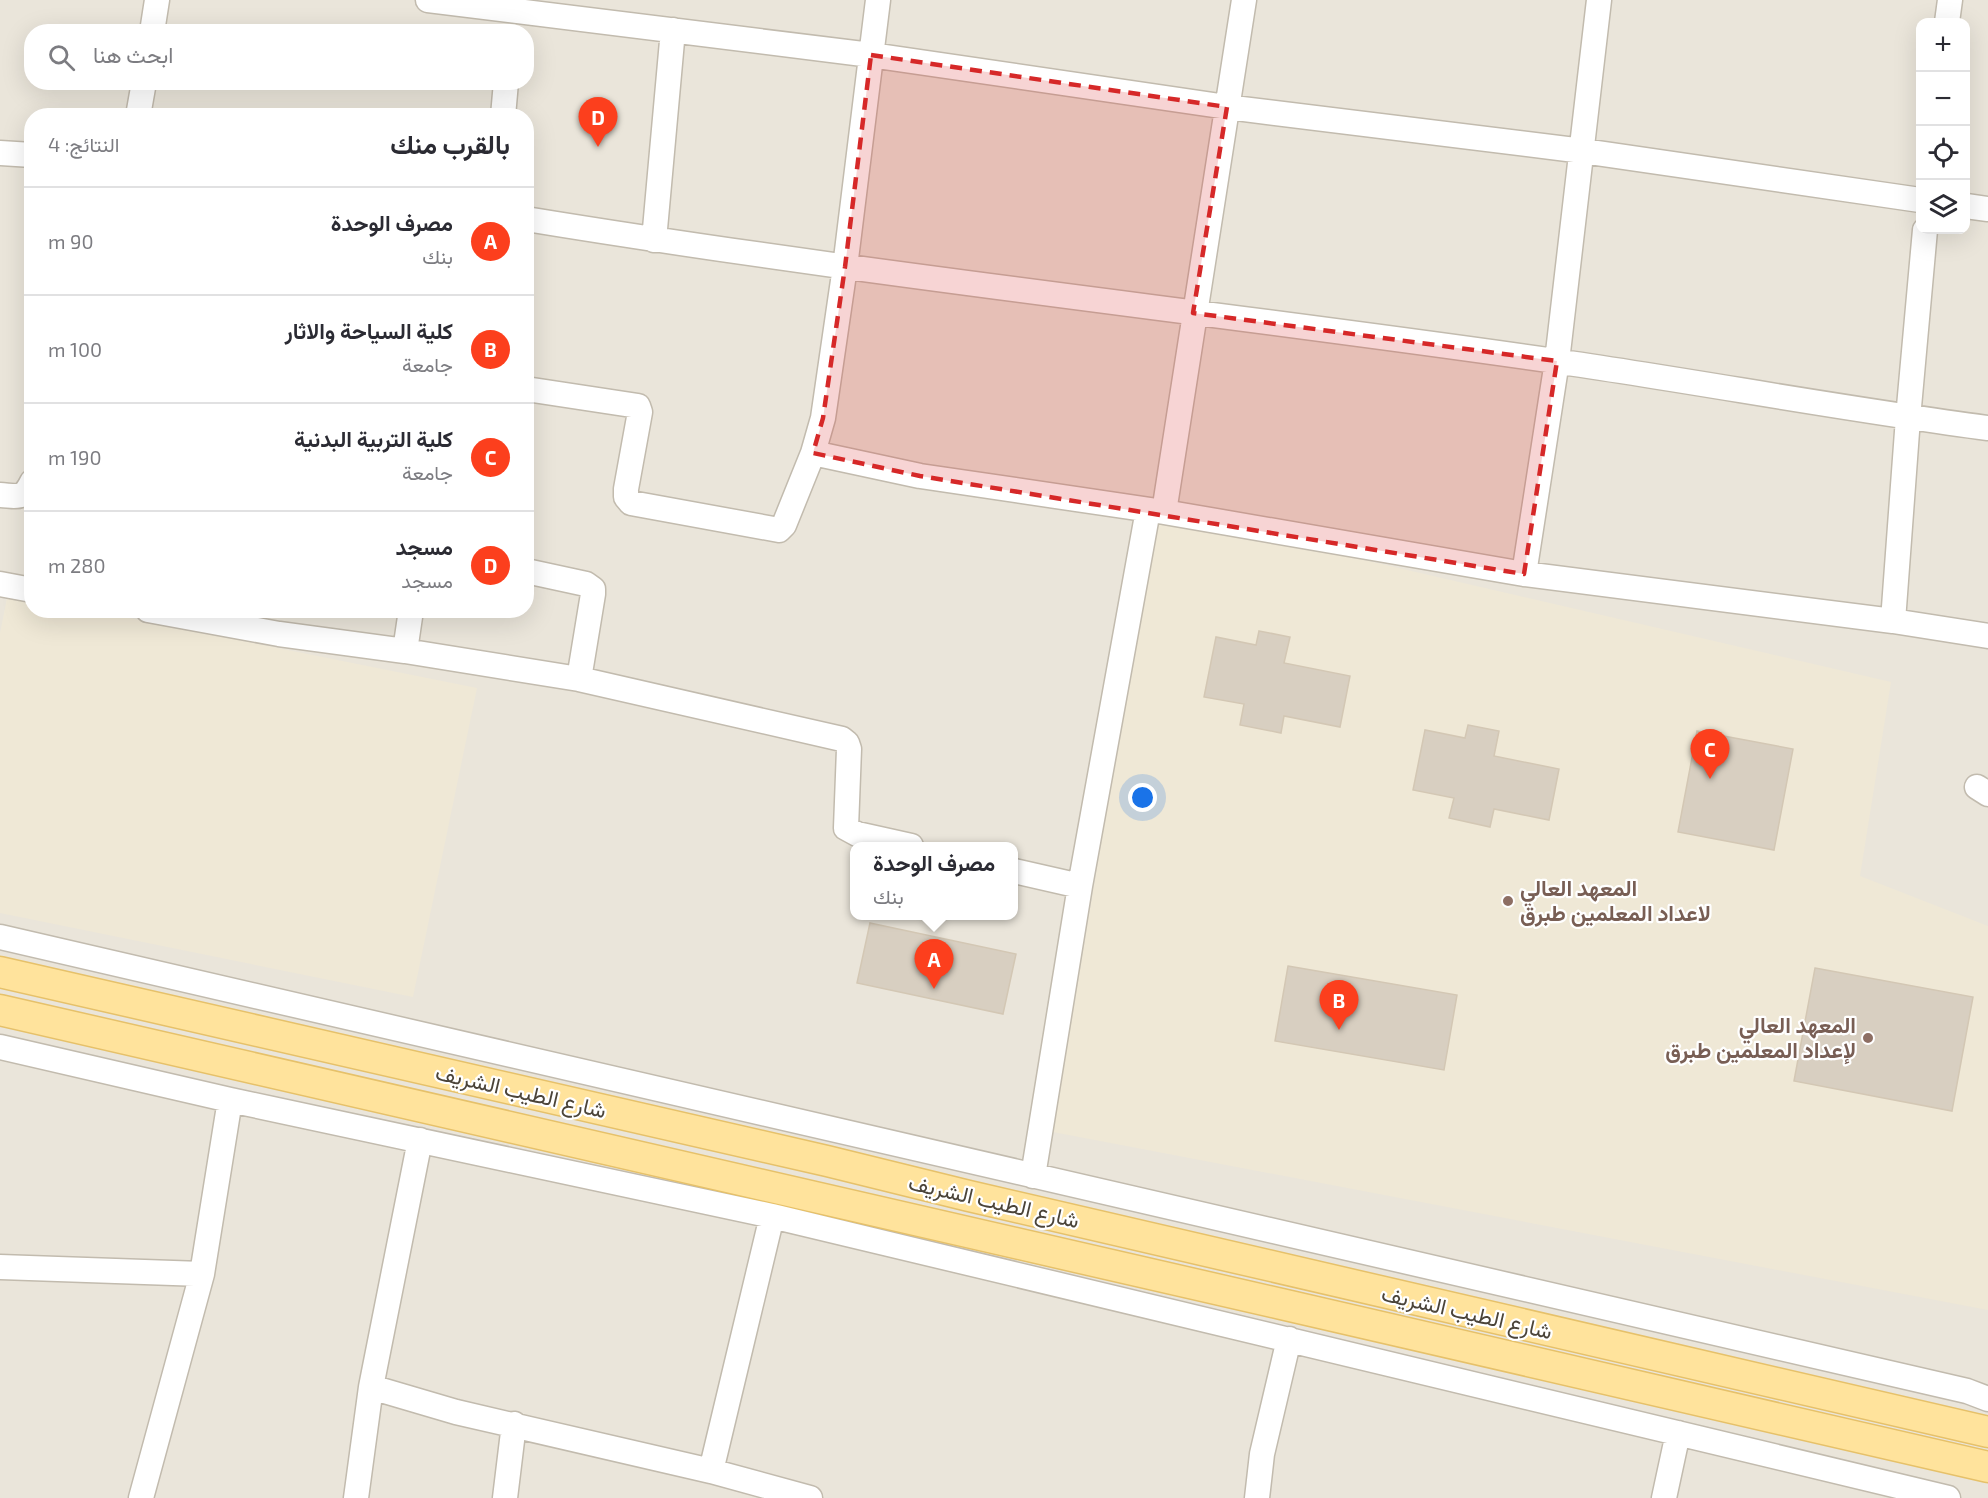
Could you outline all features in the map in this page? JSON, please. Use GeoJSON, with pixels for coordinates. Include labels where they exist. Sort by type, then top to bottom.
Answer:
{"type":"FeatureCollection","features":[{"type":"Feature","properties":{"kind":"main road","name":"شارع الطيب الشريف"},"geometry":{"type":"LineString","coordinates":[[0,972],[828,1161],[1988,1432]]}},
{"type":"Feature","properties":{"kind":"main road","name":"شارع الطيب الشريف"},"geometry":{"type":"LineString","coordinates":[[0,1010],[287,1074],[1988,1467]]}},
{"type":"Feature","properties":{"kind":"street"},"geometry":{"type":"LineString","coordinates":[[153,24],[157,0]]}},
{"type":"Feature","properties":{"kind":"street"},"geometry":{"type":"LineString","coordinates":[[428,0],[514,14],[673,30],[871,55],[1227,107],[1582,152],[1916,199]]}},
{"type":"Feature","properties":{"kind":"street"},"geometry":{"type":"LineString","coordinates":[[534,390],[638,406],[640,412],[626,489],[626,497],[631,503],[779,530],[784,525],[813,453],[823,418],[845,267],[878,0]]}},
{"type":"Feature","properties":{"kind":"street"},"geometry":{"type":"LineString","coordinates":[[1033,1176],[1080,886],[1156,511],[1193,314],[1244,0]]}},
{"type":"Feature","properties":{"kind":"street"},"geometry":{"type":"LineString","coordinates":[[1524,574],[1557,361],[1599,0]]}},
{"type":"Feature","properties":{"kind":"street"},"geometry":{"type":"LineString","coordinates":[[1948,18],[1950,0]]}},
{"type":"Feature","properties":{"kind":"street"},"geometry":{"type":"LineString","coordinates":[[654,240],[673,30]]}},
{"type":"Feature","properties":{"kind":"street"},"geometry":{"type":"LineString","coordinates":[[139,108],[143,90]]}},
{"type":"Feature","properties":{"kind":"street"},"geometry":{"type":"LineString","coordinates":[[504,108],[505,90]]}},
{"type":"Feature","properties":{"kind":"street"},"geometry":{"type":"LineString","coordinates":[[0,153],[24,154]]}},
{"type":"Feature","properties":{"kind":"street"},"geometry":{"type":"LineString","coordinates":[[1970,207],[1988,209]]}},
{"type":"Feature","properties":{"kind":"street"},"geometry":{"type":"LineString","coordinates":[[534,220],[845,267],[1557,361],[1908,418],[1988,428]]}},
{"type":"Feature","properties":{"kind":"street"},"geometry":{"type":"LineString","coordinates":[[1893,621],[1925,234]]}},
{"type":"Feature","properties":{"kind":"street"},"geometry":{"type":"LineString","coordinates":[[813,453],[920,476],[1156,511],[1524,574],[1893,621],[1988,636]]}},
{"type":"Feature","properties":{"kind":"street"},"geometry":{"type":"LineString","coordinates":[[0,495],[20,496],[24,494]]}},
{"type":"Feature","properties":{"kind":"street"},"geometry":{"type":"LineString","coordinates":[[534,573],[586,584],[592,589],[579,679]]}},
{"type":"Feature","properties":{"kind":"street"},"geometry":{"type":"LineString","coordinates":[[0,584],[24,588]]}},
{"type":"Feature","properties":{"kind":"street"},"geometry":{"type":"LineString","coordinates":[[192,618],[279,634],[405,651],[579,679],[842,739],[847,743],[849,749],[846,828],[857,834],[893,842]]}},
{"type":"Feature","properties":{"kind":"street"},"geometry":{"type":"LineString","coordinates":[[405,651],[410,618]]}},
{"type":"Feature","properties":{"kind":"street"},"geometry":{"type":"LineString","coordinates":[[1018,872],[1080,886]]}},
{"type":"Feature","properties":{"kind":"street"},"geometry":{"type":"LineString","coordinates":[[0,937],[1967,1391],[1988,1399]]}},
{"type":"Feature","properties":{"kind":"street"},"geometry":{"type":"LineString","coordinates":[[0,1047],[230,1100],[772,1216],[1948,1498]]}},
{"type":"Feature","properties":{"kind":"street"},"geometry":{"type":"LineString","coordinates":[[141,1498],[202,1274],[230,1100]]}},
{"type":"Feature","properties":{"kind":"street"},"geometry":{"type":"LineString","coordinates":[[356,1498],[370,1387],[420,1140]]}},
{"type":"Feature","properties":{"kind":"street"},"geometry":{"type":"LineString","coordinates":[[711,1471],[772,1216]]}},
{"type":"Feature","properties":{"kind":"street"},"geometry":{"type":"LineString","coordinates":[[0,1267],[202,1274]]}},
{"type":"Feature","properties":{"kind":"street"},"geometry":{"type":"LineString","coordinates":[[1257,1498],[1262,1454],[1289,1339]]}},
{"type":"Feature","properties":{"kind":"street"},"geometry":{"type":"LineString","coordinates":[[370,1387],[456,1412],[711,1471],[804,1497]]}},
{"type":"Feature","properties":{"kind":"street"},"geometry":{"type":"LineString","coordinates":[[505,1498],[514,1424]]}},
{"type":"Feature","properties":{"kind":"street"},"geometry":{"type":"LineString","coordinates":[[1664,1498],[1678,1433]]}},
{"type":"Feature","properties":{"kind":"highlighted area"},"geometry":{"type":"Polygon","coordinates":[[[871,55],[1227,107],[1193,313],[1557,361],[1524,574],[920,476],[813,453],[823,418],[845,267],[871,55]]]}},
{"type":"Feature","properties":{"kind":"shaded area"},"geometry":{"type":"Polygon","coordinates":[[[0,0],[1988,0],[1988,1498],[0,1498],[0,0]]]}},
{"type":"Feature","properties":{"kind":"shaded area","name":"المعهد العالي لاعداد المعلمين طبرق"},"geometry":{"type":"Polygon","coordinates":[[[1156,512],[1891,682],[1860,876],[1988,926],[1988,1310],[1053,1132],[1156,512]]]}},
{"type":"Feature","properties":{"kind":"shaded area"},"geometry":{"type":"Polygon","coordinates":[[[8,593],[24,596],[24,618],[129,618],[477,688],[413,997],[0,913],[0,633],[8,593]]]}},
{"type":"Feature","properties":{"kind":"building"},"geometry":{"type":"Polygon","coordinates":[[[1259,631],[1290,637],[1284,663],[1350,676],[1340,727],[1284,716],[1281,733],[1240,725],[1244,704],[1204,697],[1216,637],[1256,645],[1259,631]]]}},
{"type":"Feature","properties":{"kind":"building"},"geometry":{"type":"Polygon","coordinates":[[[1468,725],[1499,731],[1494,756],[1559,769],[1549,820],[1494,809],[1490,827],[1449,818],[1454,798],[1413,790],[1425,730],[1465,738],[1468,725]]]}},
{"type":"Feature","properties":{"kind":"building"},"geometry":{"type":"Polygon","coordinates":[[[1697,731],[1793,749],[1774,850],[1678,832],[1697,731]]]}},
{"type":"Feature","properties":{"kind":"building"},"geometry":{"type":"Polygon","coordinates":[[[870,923],[1016,954],[1003,1014],[857,983],[870,923]]]}},
{"type":"Feature","properties":{"kind":"building"},"geometry":{"type":"Polygon","coordinates":[[[1288,966],[1457,995],[1444,1070],[1275,1041],[1288,966]]]}},
{"type":"Feature","properties":{"kind":"building"},"geometry":{"type":"Polygon","coordinates":[[[1815,968],[1973,997],[1952,1111],[1794,1081],[1815,968]]]}},
{"type":"Feature","properties":{"kind":"place","name":"مسجد"},"geometry":{"type":"Point","coordinates":[598,147]}},
{"type":"Feature","properties":{"kind":"place","name":"كلية التربية البدنية"},"geometry":{"type":"Point","coordinates":[1710,779]}},
{"type":"Feature","properties":{"kind":"place","name":"المعهد العالي لاعداد المعلمين طبرق"},"geometry":{"type":"Point","coordinates":[1508,901]}},
{"type":"Feature","properties":{"kind":"place","name":"مصرف الوحدة"},"geometry":{"type":"Point","coordinates":[934,989]}},
{"type":"Feature","properties":{"kind":"place","name":"كلية السياحة والاثار"},"geometry":{"type":"Point","coordinates":[1339,1030]}},
{"type":"Feature","properties":{"kind":"place","name":"المعهد العالي لإعداد المعلمين طبرق"},"geometry":{"type":"Point","coordinates":[1868,1038]}}]}
